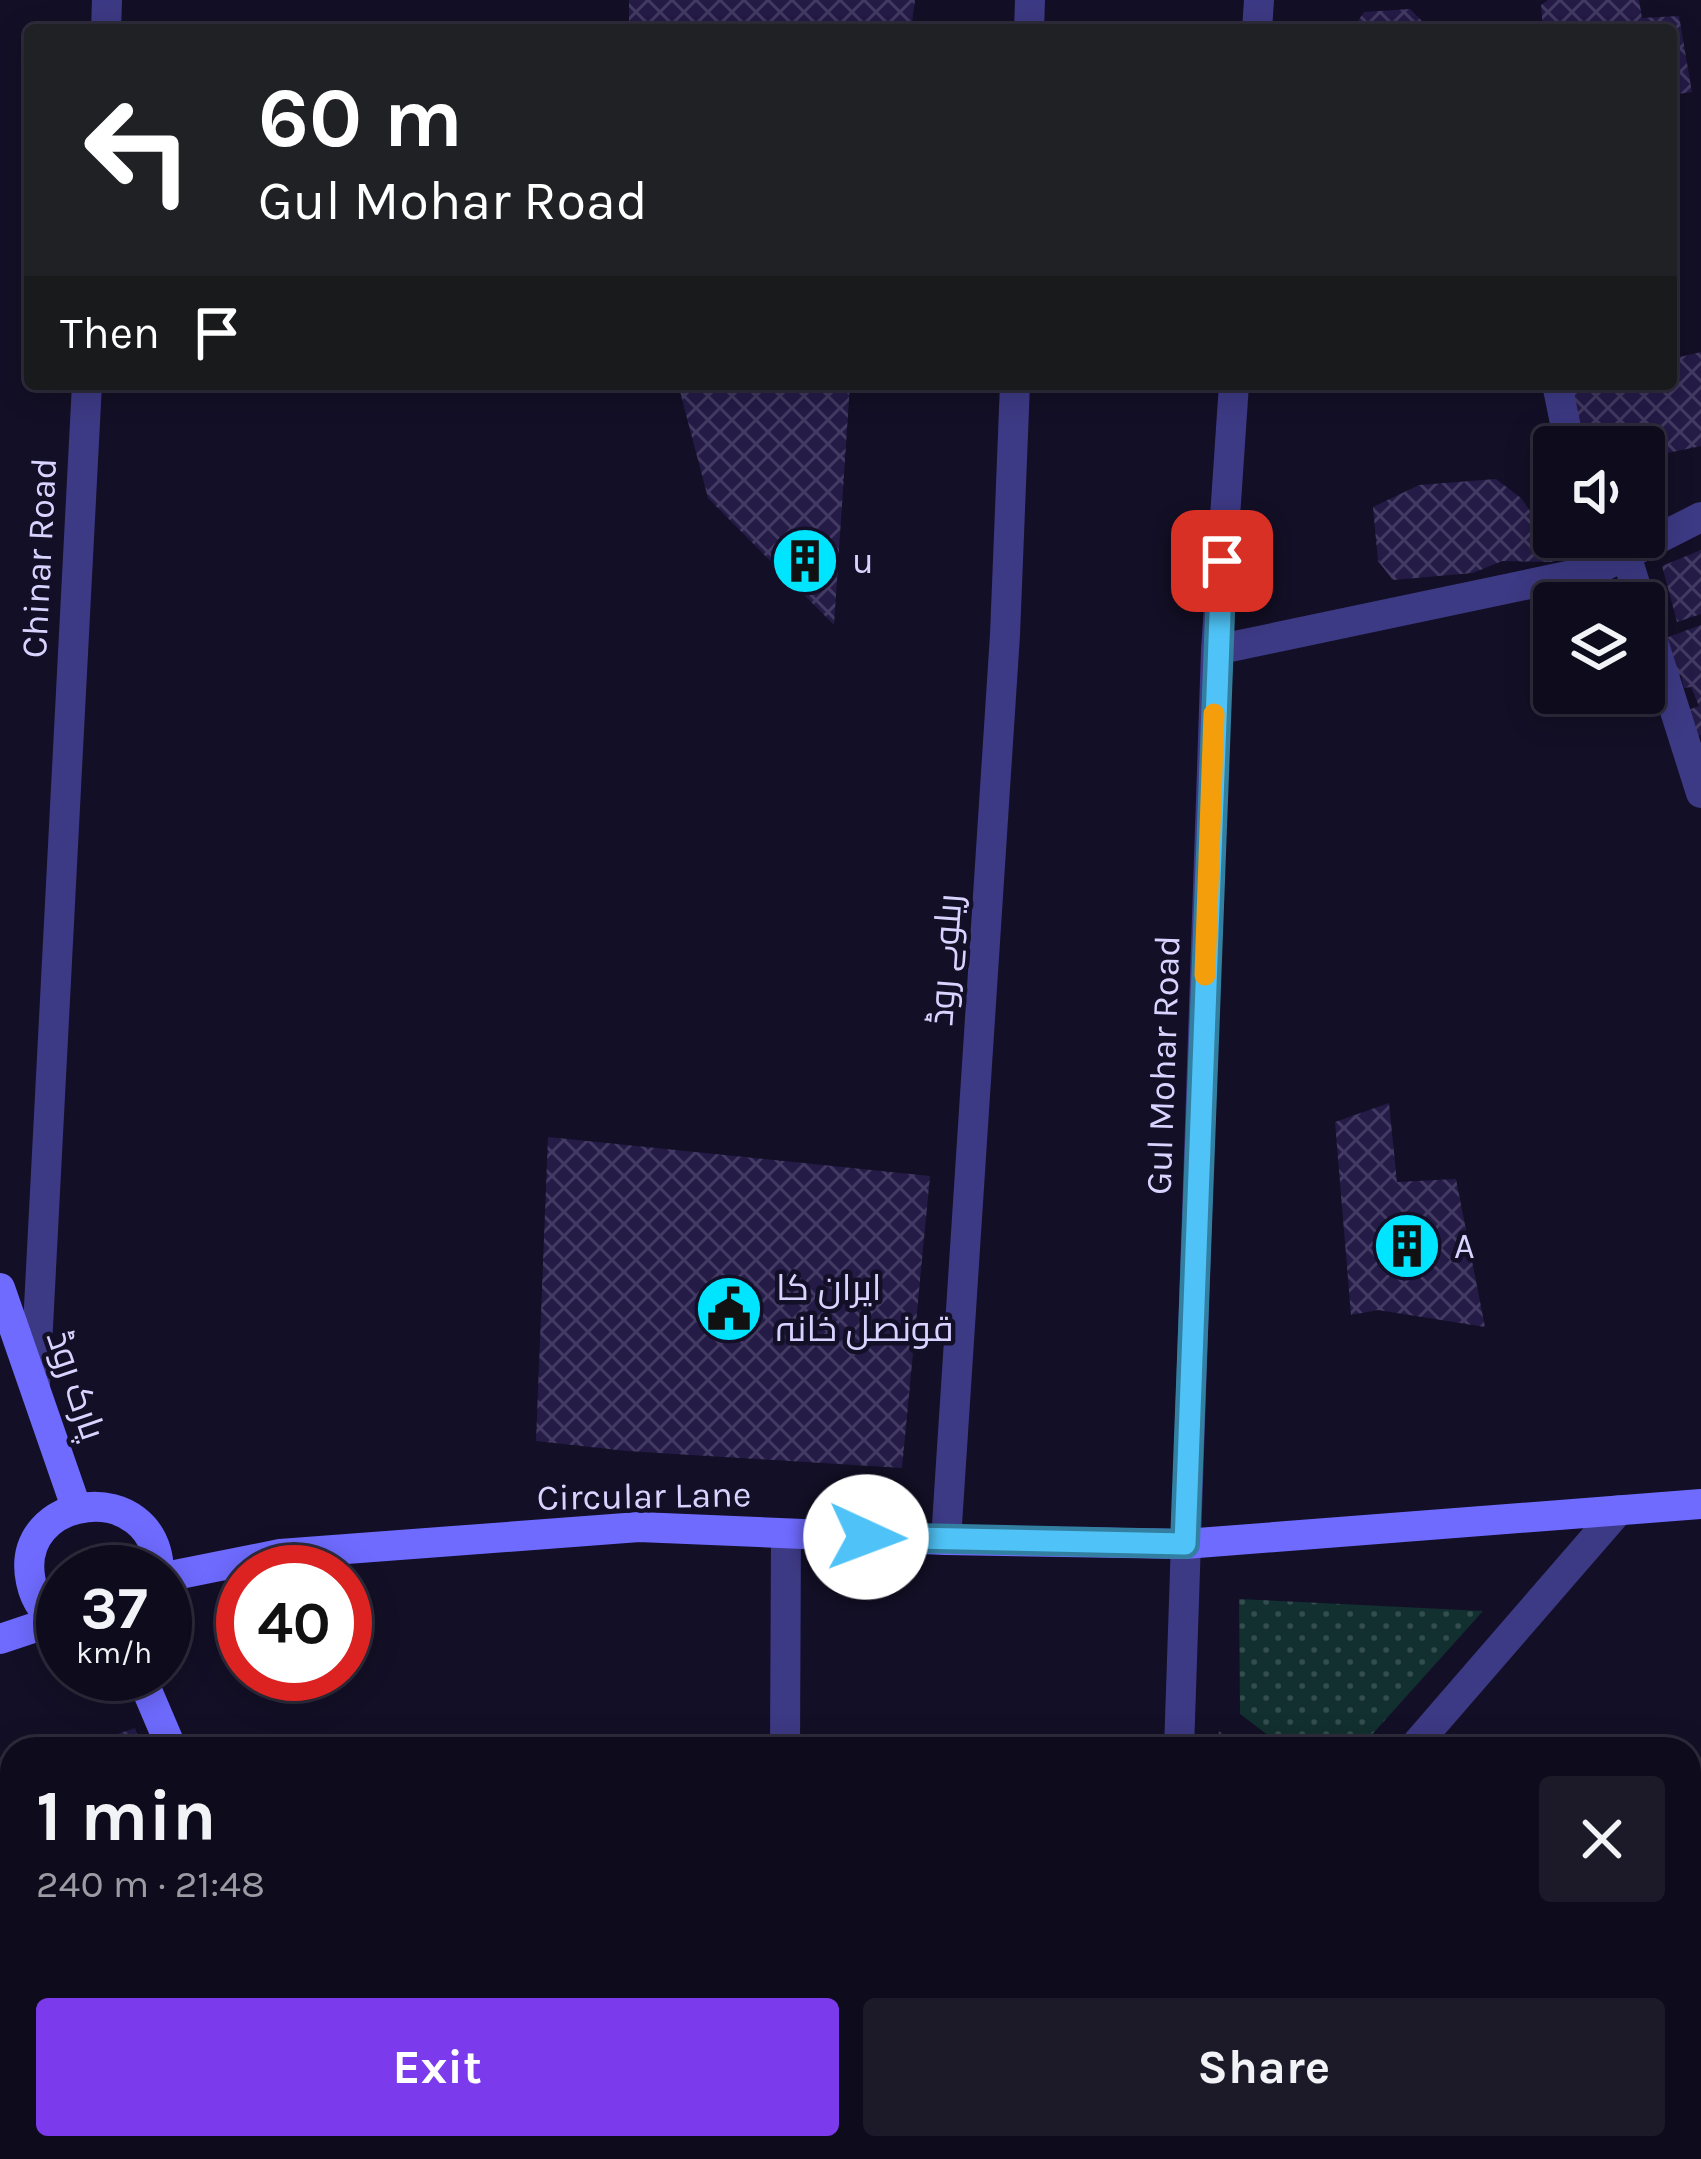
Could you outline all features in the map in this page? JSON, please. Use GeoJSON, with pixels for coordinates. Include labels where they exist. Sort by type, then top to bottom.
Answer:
{"type":"FeatureCollection","features":[{"type":"Feature","properties":{"kind":"street","name":"Chinar Road"},"geometry":{"type":"LineString","coordinates":[[35,1384],[87,390]]}},
{"type":"Feature","properties":{"kind":"street","name":"ریلوے روڈ"},"geometry":{"type":"LineString","coordinates":[[946,1540],[1005,635],[1015,390]]}},
{"type":"Feature","properties":{"kind":"street","name":"Gul Mohar Road"},"geometry":{"type":"LineString","coordinates":[[1179,1737],[1216,650],[1234,390]]}},
{"type":"Feature","properties":{"kind":"street"},"geometry":{"type":"LineString","coordinates":[[1558,390],[1566,426]]}},
{"type":"Feature","properties":{"kind":"street"},"geometry":{"type":"LineString","coordinates":[[1665,536],[1701,518]]}},
{"type":"Feature","properties":{"kind":"street"},"geometry":{"type":"LineString","coordinates":[[1593,558],[1596,570]]}},
{"type":"Feature","properties":{"kind":"street"},"geometry":{"type":"LineString","coordinates":[[1216,650],[1596,570],[1620,558]]}},
{"type":"Feature","properties":{"kind":"street"},"geometry":{"type":"LineString","coordinates":[[1665,679],[1701,793]]}},
{"type":"Feature","properties":{"kind":"street","name":"پارک روڈ"},"geometry":{"type":"LineString","coordinates":[[0,1288],[76,1508]]}},
{"type":"Feature","properties":{"kind":"street","name":"Circular Lane"},"geometry":{"type":"LineString","coordinates":[[192,1570],[280,1554],[639,1528],[1185,1544],[1701,1504]]}},
{"type":"Feature","properties":{"kind":"street"},"geometry":{"type":"LineString","coordinates":[[36,1595],[29,1576],[34,1546],[44,1529],[76,1508],[108,1506],[136,1521],[153,1545]]}},
{"type":"Feature","properties":{"kind":"street"},"geometry":{"type":"LineString","coordinates":[[1422,1737],[1619,1510]]}},
{"type":"Feature","properties":{"kind":"street"},"geometry":{"type":"LineString","coordinates":[[784,1737],[786,1534]]}},
{"type":"Feature","properties":{"kind":"street"},"geometry":{"type":"LineString","coordinates":[[0,1588],[29,1576]]}},
{"type":"Feature","properties":{"kind":"street"},"geometry":{"type":"LineString","coordinates":[[0,1639],[36,1630]]}},
{"type":"Feature","properties":{"kind":"street"},"geometry":{"type":"LineString","coordinates":[[152,1701],[167,1737]]}},
{"type":"Feature","properties":{"kind":"green space"},"geometry":{"type":"Polygon","coordinates":[[[1239,1599],[1483,1611],[1370,1737],[1270,1737],[1240,1714],[1239,1599]]]}},
{"type":"Feature","properties":{"kind":"building"},"geometry":{"type":"Polygon","coordinates":[[[629,0],[915,0],[912,24],[629,24],[629,0]]]}},
{"type":"Feature","properties":{"kind":"building"},"geometry":{"type":"Polygon","coordinates":[[[1548,0],[1639,0],[1642,18],[1679,16],[1692,92],[1677,94],[1677,24],[1543,24],[1541,5],[1548,0]]]}},
{"type":"Feature","properties":{"kind":"building"},"geometry":{"type":"Polygon","coordinates":[[[1410,9],[1425,24],[1356,24],[1364,12],[1410,9]]]}},
{"type":"Feature","properties":{"kind":"building"},"geometry":{"type":"Polygon","coordinates":[[[1701,352],[1701,446],[1665,454],[1665,426],[1579,426],[1570,390],[1677,390],[1677,358],[1701,352]]]}},
{"type":"Feature","properties":{"kind":"building","name":"u"},"geometry":{"type":"Polygon","coordinates":[[[680,390],[850,390],[834,625],[708,498],[680,390]]]}},
{"type":"Feature","properties":{"kind":"building"},"geometry":{"type":"Polygon","coordinates":[[[1496,479],[1521,498],[1533,515],[1533,558],[1552,558],[1553,562],[1502,561],[1473,573],[1393,580],[1378,561],[1373,507],[1419,485],[1496,479]]]}},
{"type":"Feature","properties":{"kind":"building"},"geometry":{"type":"Polygon","coordinates":[[[1701,550],[1701,614],[1677,622],[1662,566],[1701,550]]]}},
{"type":"Feature","properties":{"kind":"building"},"geometry":{"type":"Polygon","coordinates":[[[1701,625],[1701,735],[1692,738],[1683,712],[1699,706],[1691,687],[1684,688],[1681,675],[1674,675],[1665,638],[1701,625]]]}},
{"type":"Feature","properties":{"kind":"building","name":"A"},"geometry":{"type":"Polygon","coordinates":[[[1389,1103],[1397,1182],[1456,1179],[1485,1327],[1378,1310],[1351,1315],[1335,1122],[1389,1103]]]}},
{"type":"Feature","properties":{"kind":"building","name":"ایران کا قونصل خانہ"},"geometry":{"type":"Polygon","coordinates":[[[548,1137],[930,1176],[902,1468],[536,1441],[548,1137]]]}},
{"type":"Feature","properties":{"kind":"building"},"geometry":{"type":"Polygon","coordinates":[[[135,1728],[138,1737],[109,1737],[135,1728]]]}},
{"type":"Feature","properties":{"kind":"slow traffic"},"geometry":{"type":"LineString","coordinates":[[1205,975],[1214,714]]}},
{"type":"Feature","properties":{"kind":"place","name":"u"},"geometry":{"type":"Point","coordinates":[805,561]}},
{"type":"Feature","properties":{"kind":"place","name":"A"},"geometry":{"type":"Point","coordinates":[1407,1246]}},
{"type":"Feature","properties":{"kind":"place","name":"ایران کا قونصل خانہ"},"geometry":{"type":"Point","coordinates":[729,1309]}},
{"type":"Feature","properties":{"kind":"route"},"geometry":{"type":"LineString","coordinates":[[866,1537],[1185,1544],[1222,561]]}}]}
